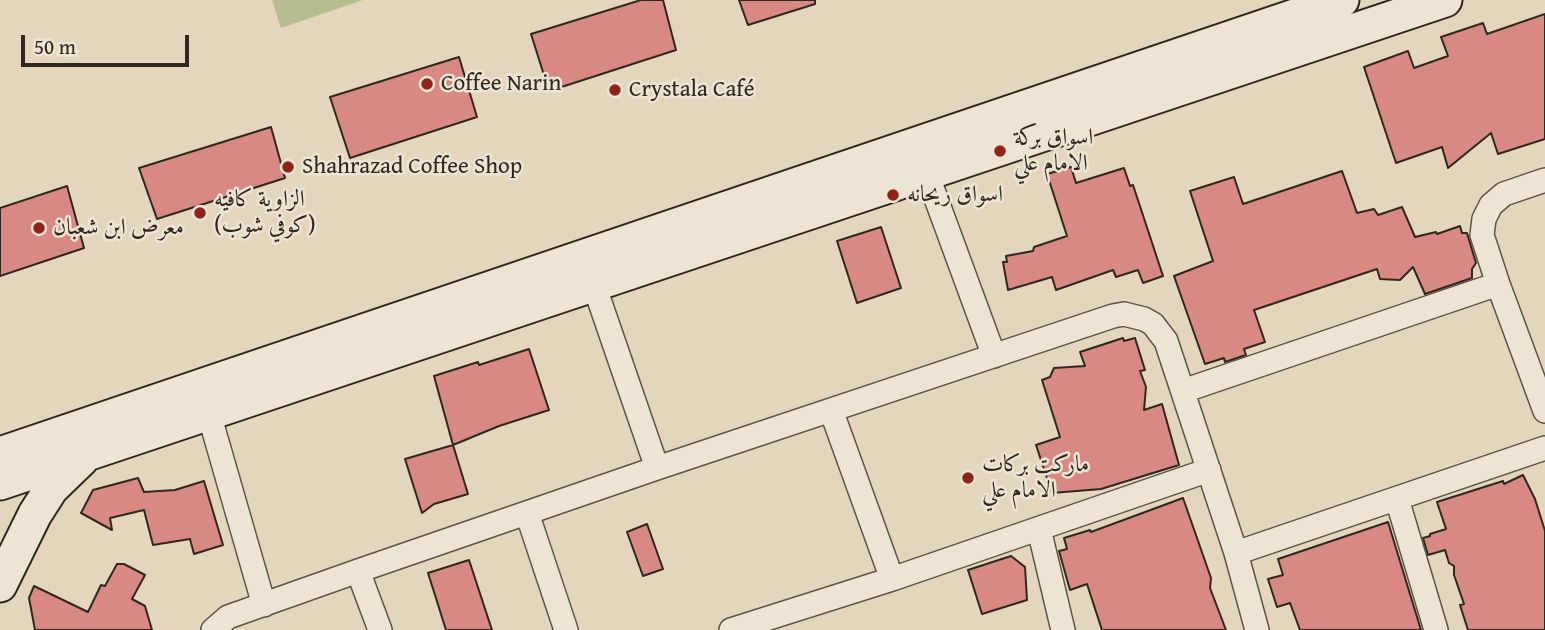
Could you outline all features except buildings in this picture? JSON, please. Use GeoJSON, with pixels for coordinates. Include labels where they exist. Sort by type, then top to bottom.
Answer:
{"type":"FeatureCollection","features":[{"type":"Feature","properties":{"kind":"street"},"geometry":{"type":"LineString","coordinates":[[0,483],[209,414],[430,324],[1342,0]]}},
{"type":"Feature","properties":{"kind":"street"},"geometry":{"type":"LineString","coordinates":[[0,454],[430,324],[594,285],[927,174],[1378,11],[1445,0]]}},
{"type":"Feature","properties":{"kind":"street"},"geometry":{"type":"LineString","coordinates":[[927,174],[994,356]]}},
{"type":"Feature","properties":{"kind":"street"},"geometry":{"type":"LineString","coordinates":[[1545,180],[1504,194],[1491,205],[1484,219],[1482,235],[1545,411]]}},
{"type":"Feature","properties":{"kind":"street"},"geometry":{"type":"LineString","coordinates":[[1183,391],[1498,284]]}},
{"type":"Feature","properties":{"kind":"street"},"geometry":{"type":"LineString","coordinates":[[594,285],[657,468]]}},
{"type":"Feature","properties":{"kind":"street"},"geometry":{"type":"LineString","coordinates":[[213,630],[228,617],[657,468],[1113,316],[1134,315],[1153,324],[1166,341],[1237,553],[1257,630]]}},
{"type":"Feature","properties":{"kind":"street"},"geometry":{"type":"LineString","coordinates":[[831,410],[892,579]]}},
{"type":"Feature","properties":{"kind":"street"},"geometry":{"type":"LineString","coordinates":[[209,414],[264,605]]}},
{"type":"Feature","properties":{"kind":"street"},"geometry":{"type":"LineString","coordinates":[[1237,553],[1545,447]]}},
{"type":"Feature","properties":{"kind":"street"},"geometry":{"type":"LineString","coordinates":[[0,585],[35,514],[51,489],[86,454]]}},
{"type":"Feature","properties":{"kind":"street"},"geometry":{"type":"LineString","coordinates":[[731,630],[892,579],[1209,470]]}},
{"type":"Feature","properties":{"kind":"street"},"geometry":{"type":"LineString","coordinates":[[1397,499],[1436,630]]}},
{"type":"Feature","properties":{"kind":"street"},"geometry":{"type":"LineString","coordinates":[[527,513],[566,630]]}},
{"type":"Feature","properties":{"kind":"street"},"geometry":{"type":"LineString","coordinates":[[1039,529],[1063,630]]}},
{"type":"Feature","properties":{"kind":"street"},"geometry":{"type":"LineString","coordinates":[[358,571],[380,630]]}},
{"type":"Feature","properties":{"kind":"green space"},"geometry":{"type":"Polygon","coordinates":[[[272,0],[363,0],[281,28],[272,0]]]}},
{"type":"Feature","properties":{"kind":"place","name":"Coffee Narin"},"geometry":{"type":"Point","coordinates":[427,84]}},
{"type":"Feature","properties":{"kind":"place","name":"Crystala Café"},"geometry":{"type":"Point","coordinates":[615,90]}},
{"type":"Feature","properties":{"kind":"place","name":"اسواق بركة الامام علي"},"geometry":{"type":"Point","coordinates":[1000,151]}},
{"type":"Feature","properties":{"kind":"place","name":"Shahrazad Coffee Shop"},"geometry":{"type":"Point","coordinates":[288,167]}},
{"type":"Feature","properties":{"kind":"place","name":"اسواق ريحانه"},"geometry":{"type":"Point","coordinates":[893,195]}},
{"type":"Feature","properties":{"kind":"place","name":"الزاوية كافيه (كوفي شوب)"},"geometry":{"type":"Point","coordinates":[200,213]}},
{"type":"Feature","properties":{"kind":"place","name":"معرض ابن شعبان"},"geometry":{"type":"Point","coordinates":[39,228]}},
{"type":"Feature","properties":{"kind":"place","name":"ماركت بركات الامام علي"},"geometry":{"type":"Point","coordinates":[968,478]}}]}
